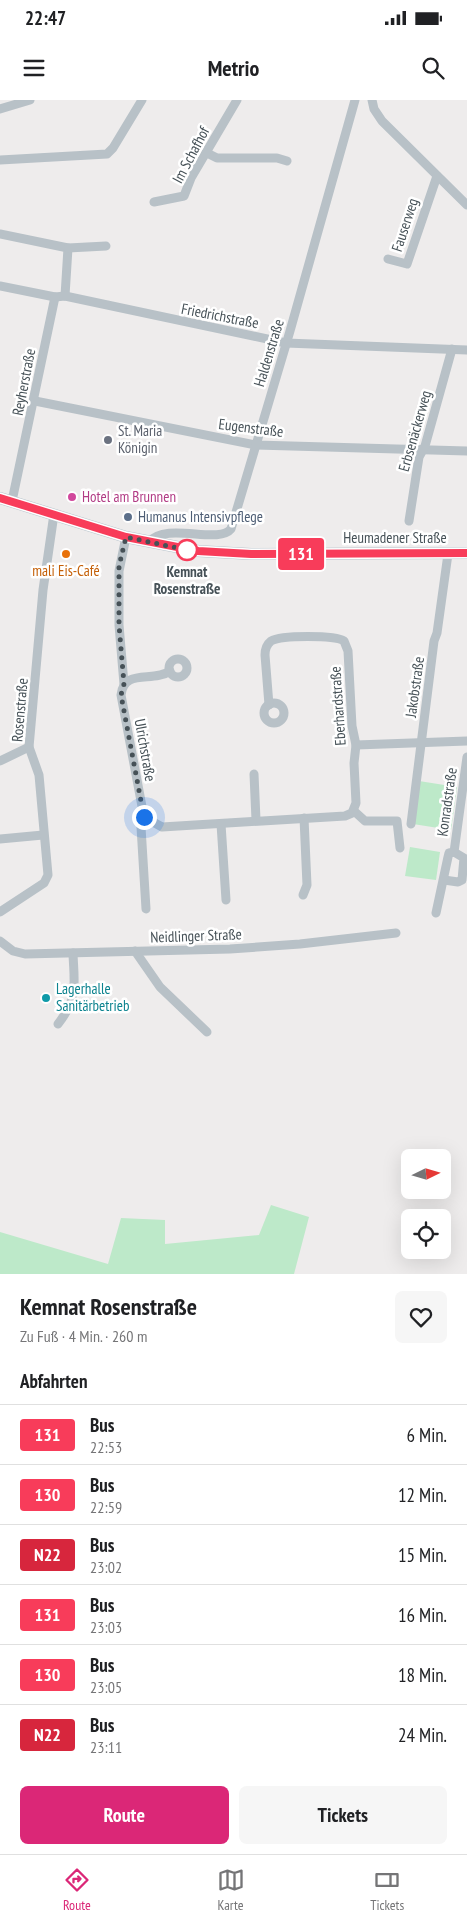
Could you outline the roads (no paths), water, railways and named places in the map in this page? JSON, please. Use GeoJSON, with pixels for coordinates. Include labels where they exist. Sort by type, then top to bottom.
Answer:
{"type":"FeatureCollection","features":[{"type":"Feature","properties":{"kind":"main road","name":"Heumadener Straße"},"geometry":{"type":"LineString","coordinates":[[6,500],[126,537],[198,551],[231,554],[467,553]]}},
{"type":"Feature","properties":{"kind":"street"},"geometry":{"type":"LineString","coordinates":[[0,109],[30,100]]}},
{"type":"Feature","properties":{"kind":"street"},"geometry":{"type":"LineString","coordinates":[[0,160],[107,154],[114,148],[142,100]]}},
{"type":"Feature","properties":{"kind":"street","name":"Im Schafhof"},"geometry":{"type":"LineString","coordinates":[[154,202],[184,196],[191,178],[237,100]]}},
{"type":"Feature","properties":{"kind":"street","name":"Haldenstraße"},"geometry":{"type":"LineString","coordinates":[[150,542],[160,534],[222,534],[229,531],[286,343],[355,100]]}},
{"type":"Feature","properties":{"kind":"street"},"geometry":{"type":"LineString","coordinates":[[372,100],[382,121],[467,205]]}},
{"type":"Feature","properties":{"kind":"street"},"geometry":{"type":"LineString","coordinates":[[206,153],[217,158],[277,158],[287,161]]}},
{"type":"Feature","properties":{"kind":"street","name":"Fauserweg"},"geometry":{"type":"LineString","coordinates":[[388,259],[407,264],[437,176]]}},
{"type":"Feature","properties":{"kind":"street"},"geometry":{"type":"LineString","coordinates":[[0,234],[68,248],[106,246]]}},
{"type":"Feature","properties":{"kind":"street"},"geometry":{"type":"LineString","coordinates":[[65,296],[68,248]]}},
{"type":"Feature","properties":{"kind":"street","name":"Friedrichstraße"},"geometry":{"type":"LineString","coordinates":[[0,286],[55,297],[65,296],[286,343],[467,350]]}},
{"type":"Feature","properties":{"kind":"street","name":"Reyherstraße"},"geometry":{"type":"LineString","coordinates":[[6,500],[35,401],[55,297]]}},
{"type":"Feature","properties":{"kind":"street","name":"Erbsenäckerweg"},"geometry":{"type":"LineString","coordinates":[[409,521],[419,456],[423,450],[452,349]]}},
{"type":"Feature","properties":{"kind":"street","name":"Eugenstraße"},"geometry":{"type":"LineString","coordinates":[[35,401],[256,445],[467,451]]}},
{"type":"Feature","properties":{"kind":"street","name":"Rosenstraße"},"geometry":{"type":"LineString","coordinates":[[0,912],[47,879],[38,773],[29,747],[43,590],[54,514]]}},
{"type":"Feature","properties":{"kind":"street","name":"Ulrichstraße"},"geometry":{"type":"LineString","coordinates":[[126,537],[119,571],[120,633],[124,684],[122,700],[144,817],[141,827],[146,909]]}},
{"type":"Feature","properties":{"kind":"street","name":"Jakobstraße"},"geometry":{"type":"LineString","coordinates":[[411,824],[434,641],[437,633],[448,554]]}},
{"type":"Feature","properties":{"kind":"street","name":"Eberhardstraße"},"geometry":{"type":"LineString","coordinates":[[269,705],[265,649],[270,642],[286,638],[332,636],[341,639],[348,648],[352,726],[356,746],[354,764],[356,803],[354,810]]}},
{"type":"Feature","properties":{"kind":"street"},"geometry":{"type":"LineString","coordinates":[[124,684],[134,677],[162,675],[170,671]]}},
{"type":"Feature","properties":{"kind":"street"},"geometry":{"type":"LineString","coordinates":[[356,746],[467,742]]}},
{"type":"Feature","properties":{"kind":"street"},"geometry":{"type":"LineString","coordinates":[[0,761],[29,747]]}},
{"type":"Feature","properties":{"kind":"street","name":"Konradstraße"},"geometry":{"type":"LineString","coordinates":[[454,852],[467,757]]}},
{"type":"Feature","properties":{"kind":"street"},"geometry":{"type":"LineString","coordinates":[[254,774],[256,820]]}},
{"type":"Feature","properties":{"kind":"street"},"geometry":{"type":"LineString","coordinates":[[144,817],[162,827],[345,816],[354,810],[365,821],[397,821],[400,848]]}},
{"type":"Feature","properties":{"kind":"street"},"geometry":{"type":"LineString","coordinates":[[303,895],[307,885],[304,818]]}},
{"type":"Feature","properties":{"kind":"street"},"geometry":{"type":"LineString","coordinates":[[221,824],[226,900]]}},
{"type":"Feature","properties":{"kind":"street"},"geometry":{"type":"LineString","coordinates":[[0,839],[43,835]]}},
{"type":"Feature","properties":{"kind":"street","name":"Konradstraße"},"geometry":{"type":"LineString","coordinates":[[436,913],[441,882],[444,880],[449,853],[454,852]]}},
{"type":"Feature","properties":{"kind":"street","name":"Konradstraße"},"geometry":{"type":"LineString","coordinates":[[444,880],[458,882],[462,880],[464,858],[454,852]]}},
{"type":"Feature","properties":{"kind":"street","name":"Neidlinger Straße"},"geometry":{"type":"LineString","coordinates":[[0,941],[18,953],[72,953],[267,947],[396,933]]}},
{"type":"Feature","properties":{"kind":"street"},"geometry":{"type":"LineString","coordinates":[[135,951],[160,987],[207,1032]]}},
{"type":"Feature","properties":{"kind":"street"},"geometry":{"type":"LineString","coordinates":[[58,1024],[65,1014],[75,991],[72,953]]}},
{"type":"Feature","properties":{"kind":"place","name":"St. Maria Königin"},"geometry":{"type":"Point","coordinates":[108,440]}},
{"type":"Feature","properties":{"kind":"place","name":"Hotel am Brunnen"},"geometry":{"type":"Point","coordinates":[72,497]}},
{"type":"Feature","properties":{"kind":"place","name":"Humanus Intensivpflege"},"geometry":{"type":"Point","coordinates":[128,517]}},
{"type":"Feature","properties":{"kind":"place","name":"Kemnat Rosenstraße"},"geometry":{"type":"Point","coordinates":[187,550]}},
{"type":"Feature","properties":{"kind":"place","name":"mali Eis-Café"},"geometry":{"type":"Point","coordinates":[66,554]}},
{"type":"Feature","properties":{"kind":"place","name":"Lagerhalle Sanitärbetrieb"},"geometry":{"type":"Point","coordinates":[46,998]}}]}
